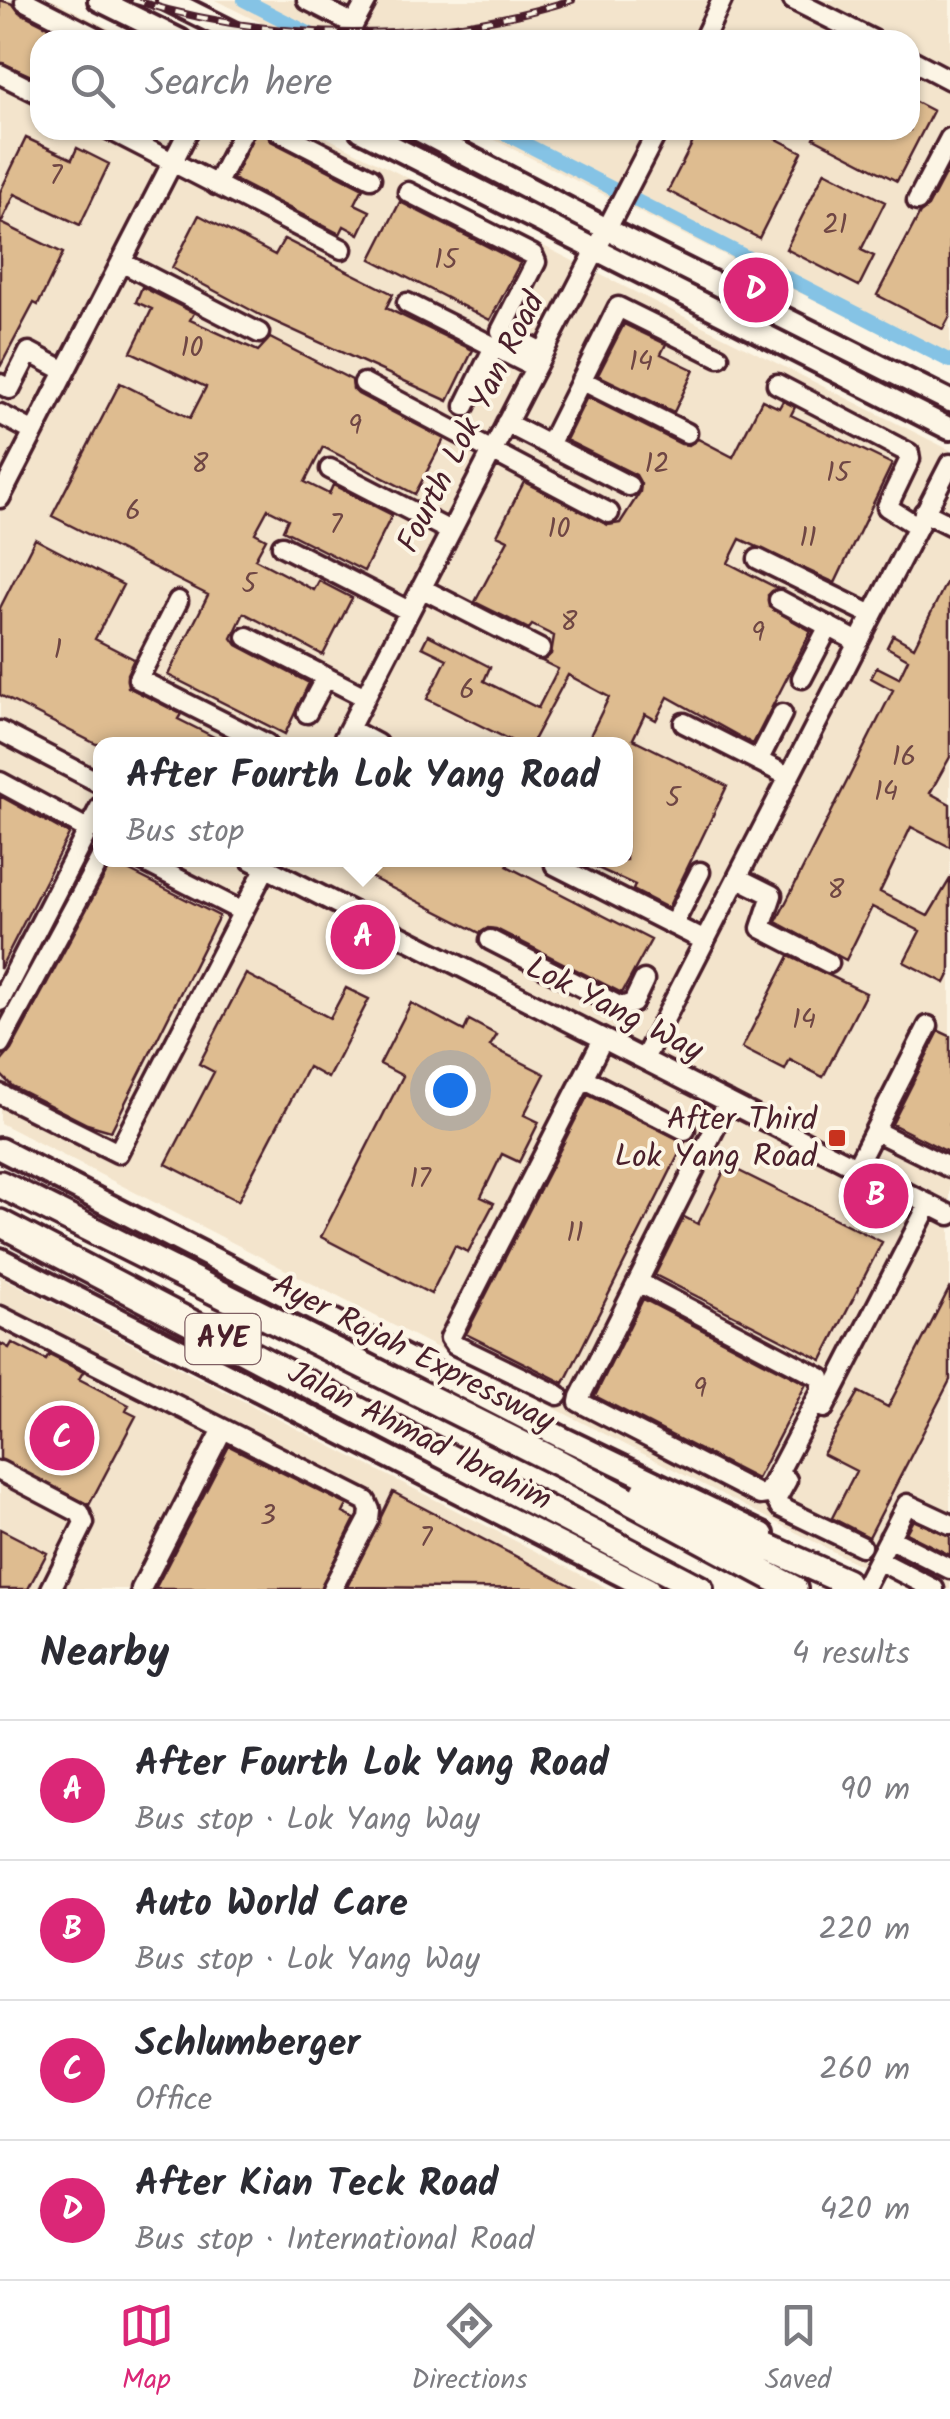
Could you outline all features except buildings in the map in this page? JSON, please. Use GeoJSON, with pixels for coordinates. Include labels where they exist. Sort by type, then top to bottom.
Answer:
{"type":"FeatureCollection","features":[{"type":"Feature","properties":{"kind":"highway","name":"Ayer Rajah Expressway"},"geometry":{"type":"LineString","coordinates":[[0,1184],[561,1464],[794,1589]]}},
{"type":"Feature","properties":{"kind":"highway","name":"AYE"},"geometry":{"type":"LineString","coordinates":[[0,1223],[700,1589]]}},
{"type":"Feature","properties":{"kind":"highway"},"geometry":{"type":"LineString","coordinates":[[561,1464],[582,1465],[607,1475],[856,1587]]}},
{"type":"Feature","properties":{"kind":"main road"},"geometry":{"type":"LineString","coordinates":[[99,0],[160,30]]}},
{"type":"Feature","properties":{"kind":"main road"},"geometry":{"type":"LineString","coordinates":[[168,0],[225,30]]}},
{"type":"Feature","properties":{"kind":"main road"},"geometry":{"type":"LineString","coordinates":[[380,140],[950,429]]}},
{"type":"Feature","properties":{"kind":"main road"},"geometry":{"type":"LineString","coordinates":[[437,140],[950,401]]}},
{"type":"Feature","properties":{"kind":"main road","name":"Jalan Ahmad Ibrahim"},"geometry":{"type":"LineString","coordinates":[[0,1149],[563,1438],[740,1520],[856,1587]]}},
{"type":"Feature","properties":{"kind":"main road","name":"Jalan Ahmad Ibrahim"},"geometry":{"type":"LineString","coordinates":[[0,1259],[649,1589]]}},
{"type":"Feature","properties":{"kind":"street"},"geometry":{"type":"LineString","coordinates":[[307,0],[351,30],[366,0]]}},
{"type":"Feature","properties":{"kind":"street"},"geometry":{"type":"LineString","coordinates":[[708,30],[722,0]]}},
{"type":"Feature","properties":{"kind":"street"},"geometry":{"type":"LineString","coordinates":[[25,1],[82,30]]}},
{"type":"Feature","properties":{"kind":"street"},"geometry":{"type":"LineString","coordinates":[[801,2],[854,30]]}},
{"type":"Feature","properties":{"kind":"street"},"geometry":{"type":"LineString","coordinates":[[920,64],[950,80]]}},
{"type":"Feature","properties":{"kind":"street"},"geometry":{"type":"LineString","coordinates":[[0,74],[30,89]]}},
{"type":"Feature","properties":{"kind":"street"},"geometry":{"type":"LineString","coordinates":[[917,201],[950,138]]}},
{"type":"Feature","properties":{"kind":"street"},"geometry":{"type":"LineString","coordinates":[[130,140],[342,249]]}},
{"type":"Feature","properties":{"kind":"street"},"geometry":{"type":"LineString","coordinates":[[148,149],[152,140]]}},
{"type":"Feature","properties":{"kind":"street"},"geometry":{"type":"LineString","coordinates":[[0,498],[184,140]]}},
{"type":"Feature","properties":{"kind":"street"},"geometry":{"type":"LineString","coordinates":[[216,184],[239,140]]}},
{"type":"Feature","properties":{"kind":"street"},"geometry":{"type":"LineString","coordinates":[[296,140],[370,178]]}},
{"type":"Feature","properties":{"kind":"street","name":"Fourth Lok Yan Road"},"geometry":{"type":"LineString","coordinates":[[345,737],[653,140]]}},
{"type":"Feature","properties":{"kind":"street"},"geometry":{"type":"LineString","coordinates":[[408,192],[533,256],[536,262],[502,331],[538,360]]}},
{"type":"Feature","properties":{"kind":"street"},"geometry":{"type":"LineString","coordinates":[[121,262],[259,333]]}},
{"type":"Feature","properties":{"kind":"street"},"geometry":{"type":"LineString","coordinates":[[407,304],[494,347],[538,360]]}},
{"type":"Feature","properties":{"kind":"street"},"geometry":{"type":"LineString","coordinates":[[549,445],[618,306],[719,357]]}},
{"type":"Feature","properties":{"kind":"street"},"geometry":{"type":"LineString","coordinates":[[465,406],[494,347]]}},
{"type":"Feature","properties":{"kind":"street"},"geometry":{"type":"LineString","coordinates":[[0,384],[10,388],[28,352],[66,371]]}},
{"type":"Feature","properties":{"kind":"street"},"geometry":{"type":"LineString","coordinates":[[581,380],[688,434]]}},
{"type":"Feature","properties":{"kind":"street"},"geometry":{"type":"LineString","coordinates":[[364,383],[608,513]]}},
{"type":"Feature","properties":{"kind":"street"},"geometry":{"type":"LineString","coordinates":[[777,384],[909,452],[910,459],[887,508],[950,525]]}},
{"type":"Feature","properties":{"kind":"street"},"geometry":{"type":"LineString","coordinates":[[0,414],[34,432]]}},
{"type":"Feature","properties":{"kind":"street"},"geometry":{"type":"LineString","coordinates":[[506,423],[629,486]]}},
{"type":"Feature","properties":{"kind":"street"},"geometry":{"type":"LineString","coordinates":[[644,1059],[950,464]]}},
{"type":"Feature","properties":{"kind":"street"},"geometry":{"type":"LineString","coordinates":[[330,469],[450,532]]}},
{"type":"Feature","properties":{"kind":"street"},"geometry":{"type":"LineString","coordinates":[[282,546],[409,611]]}},
{"type":"Feature","properties":{"kind":"street"},"geometry":{"type":"LineString","coordinates":[[758,559],[872,615]]}},
{"type":"Feature","properties":{"kind":"street"},"geometry":{"type":"LineString","coordinates":[[422,588],[540,648]]}},
{"type":"Feature","properties":{"kind":"street"},"geometry":{"type":"LineString","coordinates":[[778,600],[858,642]]}},
{"type":"Feature","properties":{"kind":"street"},"geometry":{"type":"LineString","coordinates":[[178,601],[138,680],[253,737]]}},
{"type":"Feature","properties":{"kind":"street"},"geometry":{"type":"LineString","coordinates":[[802,678],[829,626]]}},
{"type":"Feature","properties":{"kind":"street"},"geometry":{"type":"LineString","coordinates":[[247,637],[365,697]]}},
{"type":"Feature","properties":{"kind":"street"},"geometry":{"type":"LineString","coordinates":[[307,713],[326,677]]}},
{"type":"Feature","properties":{"kind":"street"},"geometry":{"type":"LineString","coordinates":[[758,761],[782,714]]}},
{"type":"Feature","properties":{"kind":"street"},"geometry":{"type":"LineString","coordinates":[[684,723],[788,776]]}},
{"type":"Feature","properties":{"kind":"street"},"geometry":{"type":"LineString","coordinates":[[0,731],[93,778]]}},
{"type":"Feature","properties":{"kind":"street"},"geometry":{"type":"LineString","coordinates":[[0,782],[89,830]]}},
{"type":"Feature","properties":{"kind":"street"},"geometry":{"type":"LineString","coordinates":[[0,1002],[93,822]]}},
{"type":"Feature","properties":{"kind":"street"},"geometry":{"type":"LineString","coordinates":[[0,1044],[96,867]]}},
{"type":"Feature","properties":{"kind":"street"},"geometry":{"type":"LineString","coordinates":[[155,867],[243,912]]}},
{"type":"Feature","properties":{"kind":"street"},"geometry":{"type":"LineString","coordinates":[[0,1094],[118,1153],[268,867]]}},
{"type":"Feature","properties":{"kind":"street","name":"Lok Yang Way"},"geometry":{"type":"LineString","coordinates":[[273,867],[950,1215]]}},
{"type":"Feature","properties":{"kind":"street"},"geometry":{"type":"LineString","coordinates":[[559,867],[705,942]]}},
{"type":"Feature","properties":{"kind":"street"},"geometry":{"type":"LineString","coordinates":[[673,925],[700,872]]}},
{"type":"Feature","properties":{"kind":"street"},"geometry":{"type":"LineString","coordinates":[[738,878],[772,896],[761,928],[829,963]]}},
{"type":"Feature","properties":{"kind":"street"},"geometry":{"type":"LineString","coordinates":[[490,940],[623,1008],[633,1003],[644,980]]}},
{"type":"Feature","properties":{"kind":"street"},"geometry":{"type":"LineString","coordinates":[[514,993],[530,960]]}},
{"type":"Feature","properties":{"kind":"street"},"geometry":{"type":"LineString","coordinates":[[856,1167],[928,1026]]}},
{"type":"Feature","properties":{"kind":"street"},"geometry":{"type":"LineString","coordinates":[[558,1395],[455,1345],[450,1338],[603,1038]]}},
{"type":"Feature","properties":{"kind":"street"},"geometry":{"type":"LineString","coordinates":[[583,1078],[685,1130]]}},
{"type":"Feature","properties":{"kind":"street"},"geometry":{"type":"LineString","coordinates":[[638,1282],[821,1378],[821,1391],[767,1494],[760,1495],[580,1404],[580,1398],[638,1282],[728,1102]]}},
{"type":"Feature","properties":{"kind":"street"},"geometry":{"type":"LineString","coordinates":[[874,1131],[950,1168]]}},
{"type":"Feature","properties":{"kind":"street"},"geometry":{"type":"LineString","coordinates":[[861,1546],[780,1506],[776,1500],[929,1204]]}},
{"type":"Feature","properties":{"kind":"street"},"geometry":{"type":"LineString","coordinates":[[0,1316],[366,1502],[369,1518],[332,1589]]}},
{"type":"Feature","properties":{"kind":"street"},"geometry":{"type":"LineString","coordinates":[[141,1589],[223,1429]]}},
{"type":"Feature","properties":{"kind":"street"},"geometry":{"type":"LineString","coordinates":[[0,1471],[83,1518],[84,1524],[51,1589]]}},
{"type":"Feature","properties":{"kind":"street"},"geometry":{"type":"LineString","coordinates":[[856,1587],[878,1560],[907,1504],[950,1524]]}},
{"type":"Feature","properties":{"kind":"street"},"geometry":{"type":"LineString","coordinates":[[889,1538],[950,1568]]}},
{"type":"Feature","properties":{"kind":"street"},"geometry":{"type":"LineString","coordinates":[[878,1560],[934,1589]]}},
{"type":"Feature","properties":{"kind":"shaded area"},"geometry":{"type":"Polygon","coordinates":[[[0,0],[53,0],[112,30],[30,30],[30,140],[332,140],[950,450],[950,1589],[906,1589],[0,1123],[0,0]]]}},
{"type":"Feature","properties":{"kind":"shaded area"},"geometry":{"type":"Polygon","coordinates":[[[215,0],[950,0],[950,368],[495,140],[920,140],[920,30],[275,30],[215,0]]]}},
{"type":"Feature","properties":{"kind":"shaded area"},"geometry":{"type":"Polygon","coordinates":[[[0,1276],[609,1589],[0,1589],[0,1276]]]}},
{"type":"Feature","properties":{"kind":"waterway"},"geometry":{"type":"LineString","coordinates":[[244,0],[302,30]]}},
{"type":"Feature","properties":{"kind":"waterway"},"geometry":{"type":"LineString","coordinates":[[518,140],[950,361]]}},
{"type":"Feature","properties":{"kind":"railway"},"geometry":{"type":"LineString","coordinates":[[133,0],[242,25],[288,30]]}},
{"type":"Feature","properties":{"kind":"railway"},"geometry":{"type":"LineString","coordinates":[[417,30],[463,25],[572,0]]}},
{"type":"Feature","properties":{"kind":"place","name":"After Kian Teck Road"},"geometry":{"type":"Point","coordinates":[756,290]}},
{"type":"Feature","properties":{"kind":"place","name":"After Fourth Lok Yang Road"},"geometry":{"type":"Point","coordinates":[363,937]}},
{"type":"Feature","properties":{"kind":"place","name":"After Third Lok Yang Road"},"geometry":{"type":"Point","coordinates":[837,1138]}},
{"type":"Feature","properties":{"kind":"place","name":"Auto World Care"},"geometry":{"type":"Point","coordinates":[876,1196]}},
{"type":"Feature","properties":{"kind":"place","name":"Schlumberger"},"geometry":{"type":"Point","coordinates":[62,1438]}}]}
